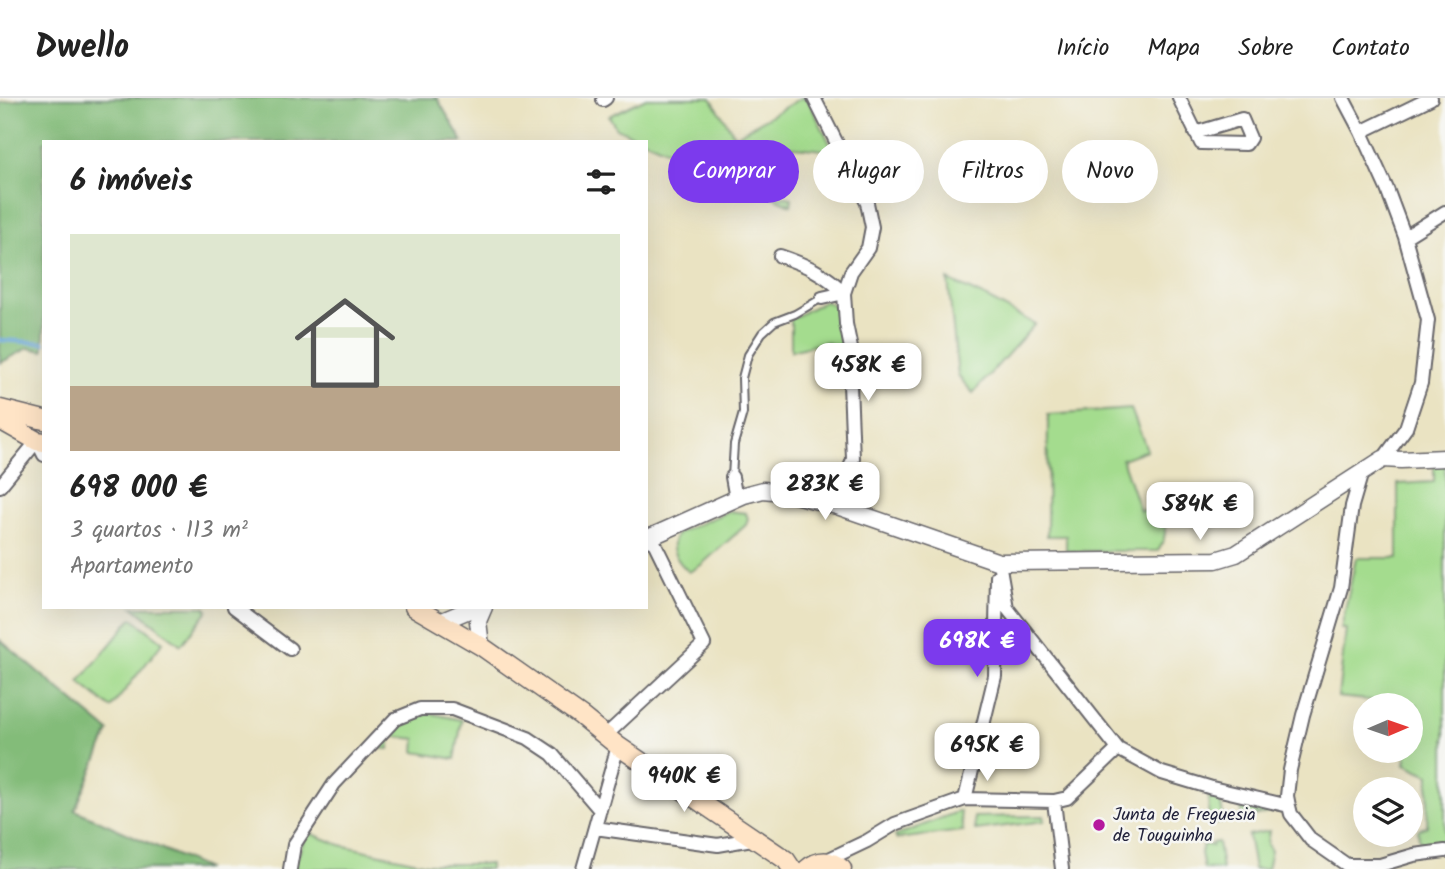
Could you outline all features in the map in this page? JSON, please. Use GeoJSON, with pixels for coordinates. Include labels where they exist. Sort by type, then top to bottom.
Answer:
{"type":"FeatureCollection","features":[{"type":"Feature","properties":{"kind":"main road"},"geometry":{"type":"LineString","coordinates":[[0,409],[42,420]]}},
{"type":"Feature","properties":{"kind":"main road"},"geometry":{"type":"LineString","coordinates":[[0,420],[41,446]]}},
{"type":"Feature","properties":{"kind":"main road"},"geometry":{"type":"LineString","coordinates":[[417,609],[481,646],[789,865],[832,863],[842,869]]}},
{"type":"Feature","properties":{"kind":"street"},"geometry":{"type":"LineString","coordinates":[[1179,98],[1195,133]]}},
{"type":"Feature","properties":{"kind":"street"},"geometry":{"type":"LineString","coordinates":[[583,869],[600,810],[612,741],[704,643],[649,538],[736,499],[763,490],[783,492],[837,506],[999,562],[1216,560],[1236,554],[1383,459],[1406,428],[1421,383],[1428,320],[1405,237],[1361,132],[1343,98]]}},
{"type":"Feature","properties":{"kind":"street"},"geometry":{"type":"LineString","coordinates":[[1361,132],[1430,98]]}},
{"type":"Feature","properties":{"kind":"street"},"geometry":{"type":"LineString","coordinates":[[818,99],[867,203],[872,227],[869,248],[851,272],[844,293],[852,354],[850,384],[853,459],[837,506]]}},
{"type":"Feature","properties":{"kind":"street"},"geometry":{"type":"LineString","coordinates":[[1405,237],[1445,212]]}},
{"type":"Feature","properties":{"kind":"street"},"geometry":{"type":"LineString","coordinates":[[780,256],[822,273],[844,293]]}},
{"type":"Feature","properties":{"kind":"street"},"geometry":{"type":"LineString","coordinates":[[822,298],[844,293]]}},
{"type":"Feature","properties":{"kind":"street"},"geometry":{"type":"LineString","coordinates":[[0,486],[41,446]]}},
{"type":"Feature","properties":{"kind":"street"},"geometry":{"type":"LineString","coordinates":[[1383,459],[1445,458]]}},
{"type":"Feature","properties":{"kind":"street"},"geometry":{"type":"LineString","coordinates":[[1362,472],[1352,506],[1341,588],[1303,715],[1290,770],[1287,796],[1289,806],[1291,814],[1311,840],[1348,865],[1380,865],[1445,851]]}},
{"type":"Feature","properties":{"kind":"street"},"geometry":{"type":"LineString","coordinates":[[732,477],[736,499]]}},
{"type":"Feature","properties":{"kind":"street"},"geometry":{"type":"LineString","coordinates":[[999,562],[1007,608],[1118,749],[1162,773],[1289,806]]}},
{"type":"Feature","properties":{"kind":"street"},"geometry":{"type":"LineString","coordinates":[[965,799],[995,676],[999,562]]}},
{"type":"Feature","properties":{"kind":"street"},"geometry":{"type":"LineString","coordinates":[[237,609],[290,649]]}},
{"type":"Feature","properties":{"kind":"street"},"geometry":{"type":"LineString","coordinates":[[440,622],[471,609]]}},
{"type":"Feature","properties":{"kind":"street"},"geometry":{"type":"LineString","coordinates":[[481,646],[478,621],[483,609]]}},
{"type":"Feature","properties":{"kind":"street"},"geometry":{"type":"LineString","coordinates":[[290,869],[294,845],[334,783],[395,719],[420,709],[452,709],[528,738],[552,754],[600,810]]}},
{"type":"Feature","properties":{"kind":"street"},"geometry":{"type":"LineString","coordinates":[[817,864],[867,841],[895,824],[965,799],[1066,798],[1118,749]]}},
{"type":"Feature","properties":{"kind":"street"},"geometry":{"type":"LineString","coordinates":[[1054,800],[1062,869]]}},
{"type":"Feature","properties":{"kind":"street"},"geometry":{"type":"LineString","coordinates":[[595,828],[718,845],[752,839]]}},
{"type":"Feature","properties":{"kind":"street"},"geometry":{"type":"LineString","coordinates":[[849,869],[855,854],[867,841]]}},
{"type":"Feature","properties":{"kind":"lane"},"geometry":{"type":"LineString","coordinates":[[732,477],[734,444],[743,413],[742,378],[748,355],[762,333],[774,322],[795,314],[822,298]]}},
{"type":"Feature","properties":{"kind":"green space"},"geometry":{"type":"Polygon","coordinates":[[[27,98],[437,98],[462,140],[42,140],[42,351],[28,348],[0,363],[0,103],[27,98]]]}},
{"type":"Feature","properties":{"kind":"green space"},"geometry":{"type":"Polygon","coordinates":[[[646,98],[711,98],[735,136],[801,98],[807,98],[828,140],[813,140],[813,149],[799,148],[799,140],[668,140],[668,151],[616,128],[609,116],[646,98]]]}},
{"type":"Feature","properties":{"kind":"green space"},"geometry":{"type":"Polygon","coordinates":[[[948,280],[1035,324],[973,393],[958,376],[948,280]]]}},
{"type":"Feature","properties":{"kind":"green space"},"geometry":{"type":"Polygon","coordinates":[[[825,301],[834,306],[846,351],[826,342],[791,351],[791,319],[825,301]]]}},
{"type":"Feature","properties":{"kind":"green space"},"geometry":{"type":"Polygon","coordinates":[[[1131,409],[1147,450],[1122,459],[1140,511],[1160,504],[1164,517],[1164,539],[1158,551],[1066,551],[1066,536],[1047,536],[1048,415],[1131,409]]]}},
{"type":"Feature","properties":{"kind":"green space"},"geometry":{"type":"Polygon","coordinates":[[[1434,465],[1445,465],[1445,840],[1423,844],[1423,828],[1427,826],[1429,775],[1405,764],[1423,763],[1423,693],[1353,693],[1353,699],[1338,697],[1346,629],[1341,629],[1356,558],[1398,558],[1398,484],[1434,482],[1434,465]]]}},
{"type":"Feature","properties":{"kind":"green space"},"geometry":{"type":"Polygon","coordinates":[[[729,511],[746,513],[746,525],[701,565],[689,572],[674,554],[673,543],[678,533],[729,511]]]}},
{"type":"Feature","properties":{"kind":"green space"},"geometry":{"type":"Polygon","coordinates":[[[136,609],[207,609],[181,645],[136,609]]]}},
{"type":"Feature","properties":{"kind":"green space"},"geometry":{"type":"Polygon","coordinates":[[[132,618],[163,642],[111,708],[79,682],[132,618]]]}},
{"type":"Feature","properties":{"kind":"green space"},"geometry":{"type":"Polygon","coordinates":[[[0,640],[109,731],[75,810],[207,869],[0,869],[0,640]]]}},
{"type":"Feature","properties":{"kind":"green space"},"geometry":{"type":"Polygon","coordinates":[[[429,713],[462,720],[455,759],[415,752],[416,739],[391,736],[389,749],[376,748],[398,721],[429,713]]]}},
{"type":"Feature","properties":{"kind":"green space"},"geometry":{"type":"Polygon","coordinates":[[[1209,794],[1220,798],[1224,822],[1208,825],[1209,794]]]}},
{"type":"Feature","properties":{"kind":"green space"},"geometry":{"type":"Polygon","coordinates":[[[1240,801],[1275,808],[1277,811],[1243,818],[1240,801]]]}},
{"type":"Feature","properties":{"kind":"green space"},"geometry":{"type":"Polygon","coordinates":[[[960,811],[963,831],[897,839],[895,836],[960,811]]]}},
{"type":"Feature","properties":{"kind":"green space"},"geometry":{"type":"Polygon","coordinates":[[[1044,816],[1045,821],[975,830],[974,817],[1044,816]]]}},
{"type":"Feature","properties":{"kind":"green space"},"geometry":{"type":"Polygon","coordinates":[[[1269,831],[1267,844],[1271,851],[1267,869],[1254,869],[1248,835],[1269,831]]]}},
{"type":"Feature","properties":{"kind":"green space"},"geometry":{"type":"Polygon","coordinates":[[[307,832],[340,845],[427,864],[490,864],[490,869],[293,869],[307,832]]]}},
{"type":"Feature","properties":{"kind":"green space"},"geometry":{"type":"Polygon","coordinates":[[[1218,842],[1222,869],[1204,869],[1201,853],[1203,844],[1212,846],[1212,843],[1218,842]]]}},
{"type":"Feature","properties":{"kind":"waterway"},"geometry":{"type":"LineString","coordinates":[[0,340],[42,343]]}},
{"type":"Feature","properties":{"kind":"place","name":"Junta de Freguesia de Touguinha"},"geometry":{"type":"Point","coordinates":[1099,825]}}]}
